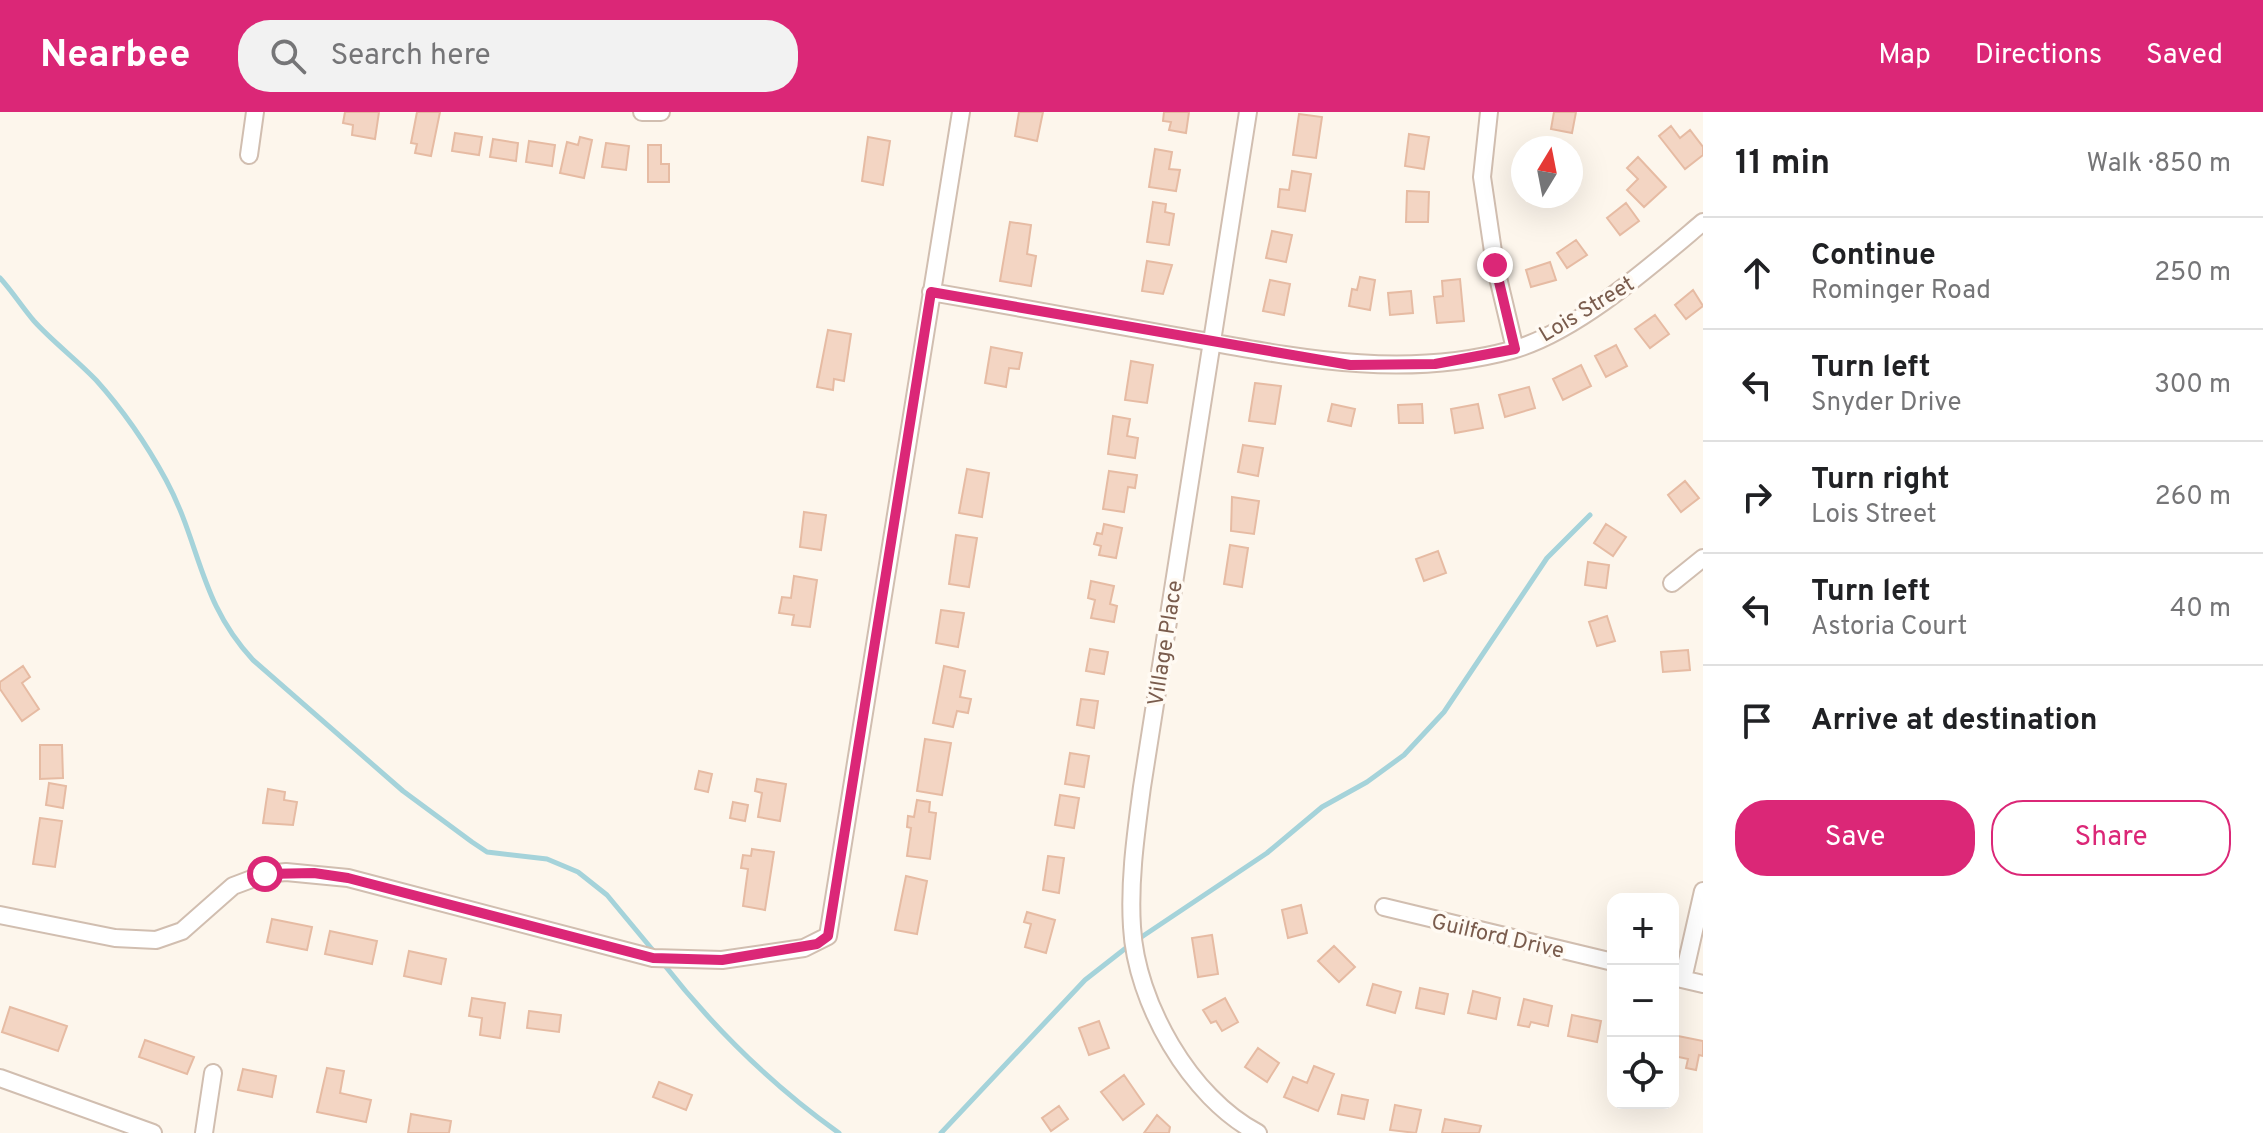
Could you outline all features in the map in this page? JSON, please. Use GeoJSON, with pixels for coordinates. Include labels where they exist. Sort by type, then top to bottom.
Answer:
{"type":"FeatureCollection","features":[{"type":"Feature","properties":{"kind":"street"},"geometry":{"type":"LineString","coordinates":[[249,155],[255,112]]}},
{"type":"Feature","properties":{"kind":"street"},"geometry":{"type":"LineString","coordinates":[[642,112],[661,112]]}},
{"type":"Feature","properties":{"kind":"street"},"geometry":{"type":"LineString","coordinates":[[0,915],[115,938],[156,940],[182,931],[233,886],[265,874],[286,872],[348,878],[653,958],[722,960],[804,948],[828,936],[961,112]]}},
{"type":"Feature","properties":{"kind":"street","name":"Village Place"},"geometry":{"type":"LineString","coordinates":[[1248,112],[1140,800],[1133,856],[1132,929],[1152,1011],[1193,1079],[1258,1133]]}},
{"type":"Feature","properties":{"kind":"street"},"geometry":{"type":"LineString","coordinates":[[1489,112],[1482,177],[1495,265],[1515,349]]}},
{"type":"Feature","properties":{"kind":"street","name":"Lois Street"},"geometry":{"type":"LineString","coordinates":[[931,292],[1350,365],[1435,364],[1515,349],[1564,325],[1632,282],[1703,222]]}},
{"type":"Feature","properties":{"kind":"street"},"geometry":{"type":"LineString","coordinates":[[1672,583],[1703,558]]}},
{"type":"Feature","properties":{"kind":"street"},"geometry":{"type":"LineString","coordinates":[[1679,975],[1703,891]]}},
{"type":"Feature","properties":{"kind":"street","name":"Guilford Drive"},"geometry":{"type":"LineString","coordinates":[[1384,907],[1607,961]]}},
{"type":"Feature","properties":{"kind":"street"},"geometry":{"type":"LineString","coordinates":[[1679,978],[1703,984]]}},
{"type":"Feature","properties":{"kind":"street"},"geometry":{"type":"LineString","coordinates":[[204,1133],[213,1073]]}},
{"type":"Feature","properties":{"kind":"street"},"geometry":{"type":"LineString","coordinates":[[0,1078],[153,1133]]}},
{"type":"Feature","properties":{"kind":"building"},"geometry":{"type":"Polygon","coordinates":[[[345,112],[379,112],[375,139],[352,135],[353,125],[343,123],[345,112]]]}},
{"type":"Feature","properties":{"kind":"building"},"geometry":{"type":"Polygon","coordinates":[[[417,112],[440,112],[431,156],[415,153],[417,144],[411,143],[417,112]]]}},
{"type":"Feature","properties":{"kind":"building"},"geometry":{"type":"Polygon","coordinates":[[[1019,112],[1043,112],[1037,141],[1015,136],[1019,112]]]}},
{"type":"Feature","properties":{"kind":"building"},"geometry":{"type":"Polygon","coordinates":[[[1164,112],[1189,112],[1186,133],[1169,130],[1171,122],[1163,121],[1164,112]]]}},
{"type":"Feature","properties":{"kind":"building"},"geometry":{"type":"Polygon","coordinates":[[[1554,112],[1576,112],[1572,133],[1551,129],[1554,112]]]}},
{"type":"Feature","properties":{"kind":"building"},"geometry":{"type":"Polygon","coordinates":[[[1299,114],[1322,117],[1316,158],[1293,155],[1299,114]]]}},
{"type":"Feature","properties":{"kind":"building"},"geometry":{"type":"Polygon","coordinates":[[[1671,126],[1680,138],[1690,130],[1703,147],[1703,155],[1685,169],[1659,136],[1671,126]]]}},
{"type":"Feature","properties":{"kind":"building"},"geometry":{"type":"Polygon","coordinates":[[[455,133],[482,137],[479,155],[452,151],[455,133]]]}},
{"type":"Feature","properties":{"kind":"building"},"geometry":{"type":"Polygon","coordinates":[[[1409,134],[1429,137],[1424,169],[1405,166],[1409,134]]]}},
{"type":"Feature","properties":{"kind":"building"},"geometry":{"type":"Polygon","coordinates":[[[580,137],[592,140],[584,178],[560,173],[567,142],[578,145],[580,137]]]}},
{"type":"Feature","properties":{"kind":"building"},"geometry":{"type":"Polygon","coordinates":[[[868,137],[890,141],[883,185],[862,181],[868,137]]]}},
{"type":"Feature","properties":{"kind":"building"},"geometry":{"type":"Polygon","coordinates":[[[493,139],[518,143],[516,161],[490,157],[493,139]]]}},
{"type":"Feature","properties":{"kind":"building"},"geometry":{"type":"Polygon","coordinates":[[[529,141],[555,145],[552,166],[526,162],[529,141]]]}},
{"type":"Feature","properties":{"kind":"building"},"geometry":{"type":"Polygon","coordinates":[[[606,143],[629,146],[626,170],[602,167],[606,143]]]}},
{"type":"Feature","properties":{"kind":"building"},"geometry":{"type":"Polygon","coordinates":[[[648,145],[661,145],[661,164],[669,164],[669,182],[648,182],[648,145]]]}},
{"type":"Feature","properties":{"kind":"building"},"geometry":{"type":"Polygon","coordinates":[[[1155,149],[1172,152],[1169,169],[1180,170],[1176,191],[1149,187],[1155,149]]]}},
{"type":"Feature","properties":{"kind":"building"},"geometry":{"type":"Polygon","coordinates":[[[1638,157],[1666,187],[1644,207],[1627,190],[1638,179],[1627,168],[1638,157]]]}},
{"type":"Feature","properties":{"kind":"building"},"geometry":{"type":"Polygon","coordinates":[[[1292,171],[1311,174],[1305,211],[1278,207],[1280,189],[1289,190],[1292,171]]]}},
{"type":"Feature","properties":{"kind":"building"},"geometry":{"type":"Polygon","coordinates":[[[1407,191],[1429,192],[1428,222],[1406,222],[1407,191]]]}},
{"type":"Feature","properties":{"kind":"building"},"geometry":{"type":"Polygon","coordinates":[[[1153,202],[1166,204],[1165,212],[1174,214],[1169,245],[1147,242],[1153,202]]]}},
{"type":"Feature","properties":{"kind":"building"},"geometry":{"type":"Polygon","coordinates":[[[1626,203],[1639,221],[1620,235],[1607,218],[1626,203]]]}},
{"type":"Feature","properties":{"kind":"building"},"geometry":{"type":"Polygon","coordinates":[[[1010,222],[1031,225],[1027,254],[1036,256],[1031,286],[1000,281],[1010,222]]]}},
{"type":"Feature","properties":{"kind":"building"},"geometry":{"type":"Polygon","coordinates":[[[1272,231],[1292,235],[1286,262],[1266,258],[1272,231]]]}},
{"type":"Feature","properties":{"kind":"building"},"geometry":{"type":"Polygon","coordinates":[[[1576,240],[1587,255],[1567,268],[1557,253],[1576,240]]]}},
{"type":"Feature","properties":{"kind":"building"},"geometry":{"type":"Polygon","coordinates":[[[1147,261],[1172,265],[1163,294],[1142,291],[1147,261]]]}},
{"type":"Feature","properties":{"kind":"building"},"geometry":{"type":"Polygon","coordinates":[[[1550,262],[1556,280],[1531,287],[1526,270],[1550,262]]]}},
{"type":"Feature","properties":{"kind":"building"},"geometry":{"type":"Polygon","coordinates":[[[1360,277],[1375,280],[1370,310],[1349,306],[1352,289],[1357,290],[1360,277]]]}},
{"type":"Feature","properties":{"kind":"building"},"geometry":{"type":"Polygon","coordinates":[[[1460,279],[1464,321],[1437,323],[1434,297],[1443,296],[1442,281],[1460,279]]]}},
{"type":"Feature","properties":{"kind":"building"},"geometry":{"type":"Polygon","coordinates":[[[1270,280],[1290,284],[1284,315],[1263,311],[1270,280]]]}},
{"type":"Feature","properties":{"kind":"building"},"geometry":{"type":"Polygon","coordinates":[[[1693,290],[1703,306],[1686,319],[1675,305],[1693,290]]]}},
{"type":"Feature","properties":{"kind":"building"},"geometry":{"type":"Polygon","coordinates":[[[1411,291],[1413,313],[1390,315],[1388,293],[1411,291]]]}},
{"type":"Feature","properties":{"kind":"building"},"geometry":{"type":"Polygon","coordinates":[[[1655,315],[1669,334],[1650,348],[1635,329],[1655,315]]]}},
{"type":"Feature","properties":{"kind":"building"},"geometry":{"type":"Polygon","coordinates":[[[828,330],[851,334],[844,381],[834,379],[833,390],[817,387],[828,330]]]}},
{"type":"Feature","properties":{"kind":"building"},"geometry":{"type":"Polygon","coordinates":[[[1616,345],[1627,366],[1606,377],[1595,356],[1616,345]]]}},
{"type":"Feature","properties":{"kind":"building"},"geometry":{"type":"Polygon","coordinates":[[[991,347],[1022,353],[1019,369],[1009,368],[1006,387],[985,383],[991,347]]]}},
{"type":"Feature","properties":{"kind":"building"},"geometry":{"type":"Polygon","coordinates":[[[1131,361],[1153,365],[1147,403],[1125,400],[1131,361]]]}},
{"type":"Feature","properties":{"kind":"building"},"geometry":{"type":"Polygon","coordinates":[[[1581,365],[1591,386],[1563,400],[1553,379],[1581,365]]]}},
{"type":"Feature","properties":{"kind":"building"},"geometry":{"type":"Polygon","coordinates":[[[1255,383],[1281,386],[1275,424],[1249,421],[1255,383]]]}},
{"type":"Feature","properties":{"kind":"building"},"geometry":{"type":"Polygon","coordinates":[[[1529,387],[1535,408],[1505,417],[1499,395],[1529,387]]]}},
{"type":"Feature","properties":{"kind":"building"},"geometry":{"type":"Polygon","coordinates":[[[1332,404],[1355,409],[1351,426],[1328,421],[1332,404]]]}},
{"type":"Feature","properties":{"kind":"building"},"geometry":{"type":"Polygon","coordinates":[[[1422,404],[1423,423],[1399,423],[1398,405],[1422,404]]]}},
{"type":"Feature","properties":{"kind":"building"},"geometry":{"type":"Polygon","coordinates":[[[1478,404],[1483,428],[1455,433],[1451,409],[1478,404]]]}},
{"type":"Feature","properties":{"kind":"building"},"geometry":{"type":"Polygon","coordinates":[[[1113,416],[1130,419],[1127,436],[1138,438],[1135,458],[1108,454],[1113,416]]]}},
{"type":"Feature","properties":{"kind":"building"},"geometry":{"type":"Polygon","coordinates":[[[1243,445],[1263,448],[1258,476],[1238,472],[1243,445]]]}},
{"type":"Feature","properties":{"kind":"building"},"geometry":{"type":"Polygon","coordinates":[[[967,469],[989,473],[982,517],[959,513],[967,469]]]}},
{"type":"Feature","properties":{"kind":"building"},"geometry":{"type":"Polygon","coordinates":[[[1109,471],[1137,475],[1135,488],[1128,487],[1124,512],[1103,509],[1109,471]]]}},
{"type":"Feature","properties":{"kind":"building"},"geometry":{"type":"Polygon","coordinates":[[[1685,481],[1699,498],[1681,512],[1668,495],[1685,481]]]}},
{"type":"Feature","properties":{"kind":"building"},"geometry":{"type":"Polygon","coordinates":[[[1232,497],[1259,501],[1254,534],[1231,531],[1232,497]]]}},
{"type":"Feature","properties":{"kind":"building"},"geometry":{"type":"Polygon","coordinates":[[[804,512],[826,515],[821,550],[800,547],[804,512]]]}},
{"type":"Feature","properties":{"kind":"building"},"geometry":{"type":"Polygon","coordinates":[[[1104,524],[1122,528],[1116,558],[1099,555],[1101,546],[1094,544],[1097,533],[1102,534],[1104,524]]]}},
{"type":"Feature","properties":{"kind":"building"},"geometry":{"type":"Polygon","coordinates":[[[1606,524],[1626,537],[1613,556],[1594,543],[1606,524]]]}},
{"type":"Feature","properties":{"kind":"building"},"geometry":{"type":"Polygon","coordinates":[[[956,535],[977,538],[969,587],[949,584],[956,535]]]}},
{"type":"Feature","properties":{"kind":"building"},"geometry":{"type":"Polygon","coordinates":[[[1230,545],[1248,548],[1242,587],[1224,584],[1230,545]]]}},
{"type":"Feature","properties":{"kind":"building"},"geometry":{"type":"Polygon","coordinates":[[[1438,551],[1446,573],[1424,581],[1416,559],[1438,551]]]}},
{"type":"Feature","properties":{"kind":"building"},"geometry":{"type":"Polygon","coordinates":[[[1588,562],[1609,565],[1606,588],[1585,585],[1588,562]]]}},
{"type":"Feature","properties":{"kind":"building"},"geometry":{"type":"Polygon","coordinates":[[[794,576],[817,580],[810,627],[792,625],[794,615],[779,613],[782,597],[791,598],[794,576]]]}},
{"type":"Feature","properties":{"kind":"building"},"geometry":{"type":"Polygon","coordinates":[[[1091,581],[1114,586],[1110,604],[1117,606],[1114,622],[1091,618],[1095,600],[1088,598],[1091,581]]]}},
{"type":"Feature","properties":{"kind":"building"},"geometry":{"type":"Polygon","coordinates":[[[941,610],[964,613],[958,647],[936,643],[941,610]]]}},
{"type":"Feature","properties":{"kind":"building"},"geometry":{"type":"Polygon","coordinates":[[[1607,616],[1615,641],[1597,646],[1589,622],[1607,616]]]}},
{"type":"Feature","properties":{"kind":"building"},"geometry":{"type":"Polygon","coordinates":[[[1090,649],[1108,652],[1104,674],[1086,671],[1090,649]]]}},
{"type":"Feature","properties":{"kind":"building"},"geometry":{"type":"Polygon","coordinates":[[[1688,650],[1690,670],[1663,672],[1661,652],[1688,650]]]}},
{"type":"Feature","properties":{"kind":"building"},"geometry":{"type":"Polygon","coordinates":[[[23,666],[30,677],[22,683],[39,709],[22,721],[0,689],[0,682],[23,666]]]}},
{"type":"Feature","properties":{"kind":"building"},"geometry":{"type":"Polygon","coordinates":[[[944,666],[965,671],[960,697],[971,699],[968,713],[957,711],[953,727],[933,723],[944,666]]]}},
{"type":"Feature","properties":{"kind":"building"},"geometry":{"type":"Polygon","coordinates":[[[1081,699],[1098,701],[1094,728],[1077,725],[1081,699]]]}},
{"type":"Feature","properties":{"kind":"building"},"geometry":{"type":"Polygon","coordinates":[[[925,739],[951,743],[942,795],[917,791],[925,739]]]}},
{"type":"Feature","properties":{"kind":"building"},"geometry":{"type":"Polygon","coordinates":[[[40,745],[62,745],[63,778],[40,779],[40,745]]]}},
{"type":"Feature","properties":{"kind":"building"},"geometry":{"type":"Polygon","coordinates":[[[1070,753],[1089,756],[1084,787],[1065,784],[1070,753]]]}},
{"type":"Feature","properties":{"kind":"building"},"geometry":{"type":"Polygon","coordinates":[[[699,771],[712,774],[708,792],[695,789],[699,771]]]}},
{"type":"Feature","properties":{"kind":"building"},"geometry":{"type":"Polygon","coordinates":[[[757,779],[786,784],[780,821],[758,817],[762,793],[755,791],[757,779]]]}},
{"type":"Feature","properties":{"kind":"building"},"geometry":{"type":"Polygon","coordinates":[[[49,783],[66,786],[63,808],[46,805],[49,783]]]}},
{"type":"Feature","properties":{"kind":"building"},"geometry":{"type":"Polygon","coordinates":[[[268,789],[285,792],[284,800],[297,802],[293,825],[263,823],[268,789]]]}},
{"type":"Feature","properties":{"kind":"building"},"geometry":{"type":"Polygon","coordinates":[[[1060,795],[1079,798],[1074,828],[1055,825],[1060,795]]]}},
{"type":"Feature","properties":{"kind":"building"},"geometry":{"type":"Polygon","coordinates":[[[917,800],[930,802],[929,812],[936,813],[930,859],[907,856],[911,828],[907,827],[908,816],[914,817],[917,800]]]}},
{"type":"Feature","properties":{"kind":"building"},"geometry":{"type":"Polygon","coordinates":[[[733,802],[748,805],[745,821],[730,818],[733,802]]]}},
{"type":"Feature","properties":{"kind":"building"},"geometry":{"type":"Polygon","coordinates":[[[40,818],[62,821],[55,867],[33,864],[40,818]]]}},
{"type":"Feature","properties":{"kind":"building"},"geometry":{"type":"Polygon","coordinates":[[[752,849],[774,852],[765,910],[743,906],[748,869],[741,868],[743,855],[751,856],[752,849]]]}},
{"type":"Feature","properties":{"kind":"building"},"geometry":{"type":"Polygon","coordinates":[[[1048,856],[1064,858],[1059,893],[1043,890],[1048,856]]]}},
{"type":"Feature","properties":{"kind":"building"},"geometry":{"type":"Polygon","coordinates":[[[906,876],[927,881],[917,934],[895,930],[906,876]]]}},
{"type":"Feature","properties":{"kind":"building"},"geometry":{"type":"Polygon","coordinates":[[[1301,905],[1307,933],[1288,938],[1282,910],[1301,905]]]}},
{"type":"Feature","properties":{"kind":"building"},"geometry":{"type":"Polygon","coordinates":[[[1027,912],[1055,920],[1046,953],[1025,947],[1031,924],[1024,922],[1027,912]]]}},
{"type":"Feature","properties":{"kind":"building"},"geometry":{"type":"Polygon","coordinates":[[[272,919],[312,927],[307,950],[267,942],[272,919]]]}},
{"type":"Feature","properties":{"kind":"building"},"geometry":{"type":"Polygon","coordinates":[[[330,931],[377,941],[372,964],[325,954],[330,931]]]}},
{"type":"Feature","properties":{"kind":"building"},"geometry":{"type":"Polygon","coordinates":[[[1212,935],[1218,974],[1198,977],[1192,938],[1212,935]]]}},
{"type":"Feature","properties":{"kind":"building"},"geometry":{"type":"Polygon","coordinates":[[[1334,946],[1355,967],[1339,982],[1318,961],[1334,946]]]}},
{"type":"Feature","properties":{"kind":"building"},"geometry":{"type":"Polygon","coordinates":[[[409,951],[446,959],[441,984],[404,976],[409,951]]]}},
{"type":"Feature","properties":{"kind":"building"},"geometry":{"type":"Polygon","coordinates":[[[1373,984],[1401,992],[1395,1013],[1367,1005],[1373,984]]]}},
{"type":"Feature","properties":{"kind":"building"},"geometry":{"type":"Polygon","coordinates":[[[1420,988],[1448,994],[1444,1014],[1416,1008],[1420,988]]]}},
{"type":"Feature","properties":{"kind":"building"},"geometry":{"type":"Polygon","coordinates":[[[1473,991],[1500,998],[1496,1019],[1468,1013],[1473,991]]]}},
{"type":"Feature","properties":{"kind":"building"},"geometry":{"type":"Polygon","coordinates":[[[472,998],[505,1003],[500,1038],[480,1035],[482,1018],[469,1016],[472,998]]]}},
{"type":"Feature","properties":{"kind":"building"},"geometry":{"type":"Polygon","coordinates":[[[1225,998],[1238,1022],[1222,1031],[1216,1021],[1211,1023],[1203,1010],[1225,998]]]}},
{"type":"Feature","properties":{"kind":"building"},"geometry":{"type":"Polygon","coordinates":[[[1524,999],[1552,1006],[1548,1026],[1531,1022],[1529,1027],[1518,1025],[1524,999]]]}},
{"type":"Feature","properties":{"kind":"building"},"geometry":{"type":"Polygon","coordinates":[[[10,1007],[67,1026],[58,1051],[2,1032],[10,1007]]]}},
{"type":"Feature","properties":{"kind":"building"},"geometry":{"type":"Polygon","coordinates":[[[529,1011],[561,1015],[559,1032],[527,1028],[529,1011]]]}},
{"type":"Feature","properties":{"kind":"building"},"geometry":{"type":"Polygon","coordinates":[[[1572,1015],[1601,1021],[1597,1042],[1568,1036],[1572,1015]]]}},
{"type":"Feature","properties":{"kind":"building"},"geometry":{"type":"Polygon","coordinates":[[[1099,1021],[1109,1048],[1089,1055],[1079,1028],[1099,1021]]]}},
{"type":"Feature","properties":{"kind":"building"},"geometry":{"type":"Polygon","coordinates":[[[1679,1036],[1703,1041],[1703,1056],[1699,1055],[1696,1070],[1686,1068],[1688,1059],[1679,1057],[1679,1036]]]}},
{"type":"Feature","properties":{"kind":"building"},"geometry":{"type":"Polygon","coordinates":[[[145,1040],[194,1057],[187,1074],[139,1057],[145,1040]]]}},
{"type":"Feature","properties":{"kind":"building"},"geometry":{"type":"Polygon","coordinates":[[[1258,1048],[1279,1063],[1267,1082],[1245,1067],[1258,1048]]]}},
{"type":"Feature","properties":{"kind":"building"},"geometry":{"type":"Polygon","coordinates":[[[1314,1066],[1334,1074],[1318,1111],[1284,1097],[1293,1077],[1307,1083],[1314,1066]]]}},
{"type":"Feature","properties":{"kind":"building"},"geometry":{"type":"Polygon","coordinates":[[[327,1068],[344,1071],[340,1093],[371,1100],[366,1122],[317,1112],[327,1068]]]}},
{"type":"Feature","properties":{"kind":"building"},"geometry":{"type":"Polygon","coordinates":[[[243,1069],[276,1076],[272,1097],[238,1090],[243,1069]]]}},
{"type":"Feature","properties":{"kind":"building"},"geometry":{"type":"Polygon","coordinates":[[[1124,1075],[1144,1104],[1123,1120],[1101,1092],[1124,1075]]]}},
{"type":"Feature","properties":{"kind":"building"},"geometry":{"type":"Polygon","coordinates":[[[659,1082],[692,1095],[686,1110],[653,1097],[659,1082]]]}},
{"type":"Feature","properties":{"kind":"building"},"geometry":{"type":"Polygon","coordinates":[[[1342,1095],[1368,1100],[1364,1119],[1338,1114],[1342,1095]]]}},
{"type":"Feature","properties":{"kind":"building"},"geometry":{"type":"Polygon","coordinates":[[[1395,1105],[1421,1110],[1416,1133],[1390,1130],[1395,1105]]]}},
{"type":"Feature","properties":{"kind":"building"},"geometry":{"type":"Polygon","coordinates":[[[1059,1106],[1068,1119],[1051,1131],[1042,1118],[1059,1106]]]}},
{"type":"Feature","properties":{"kind":"building"},"geometry":{"type":"Polygon","coordinates":[[[411,1114],[451,1121],[449,1133],[408,1133],[411,1114]]]}},
{"type":"Feature","properties":{"kind":"building"},"geometry":{"type":"Polygon","coordinates":[[[1157,1115],[1170,1127],[1169,1133],[1144,1133],[1157,1115]]]}},
{"type":"Feature","properties":{"kind":"building"},"geometry":{"type":"Polygon","coordinates":[[[1445,1119],[1481,1126],[1479,1133],[1442,1133],[1445,1119]]]}},
{"type":"Feature","properties":{"kind":"waterway"},"geometry":{"type":"LineString","coordinates":[[0,278],[34,321],[96,380],[143,441],[178,504],[222,617],[253,660],[403,791],[487,852],[547,859],[578,872],[607,895],[656,954]]}},
{"type":"Feature","properties":{"kind":"waterway"},"geometry":{"type":"LineString","coordinates":[[941,1133],[1085,980],[1131,944],[1267,853],[1322,807],[1367,782],[1404,755],[1444,712],[1547,558],[1590,515]]}},
{"type":"Feature","properties":{"kind":"waterway"},"geometry":{"type":"LineString","coordinates":[[662,962],[744,1054],[839,1133]]}},
{"type":"Feature","properties":{"kind":"route"},"geometry":{"type":"LineString","coordinates":[[265,874],[314,873],[348,878],[653,958],[722,960],[817,944],[828,936],[931,292],[1350,365],[1435,364],[1515,349],[1495,265]]}}]}
